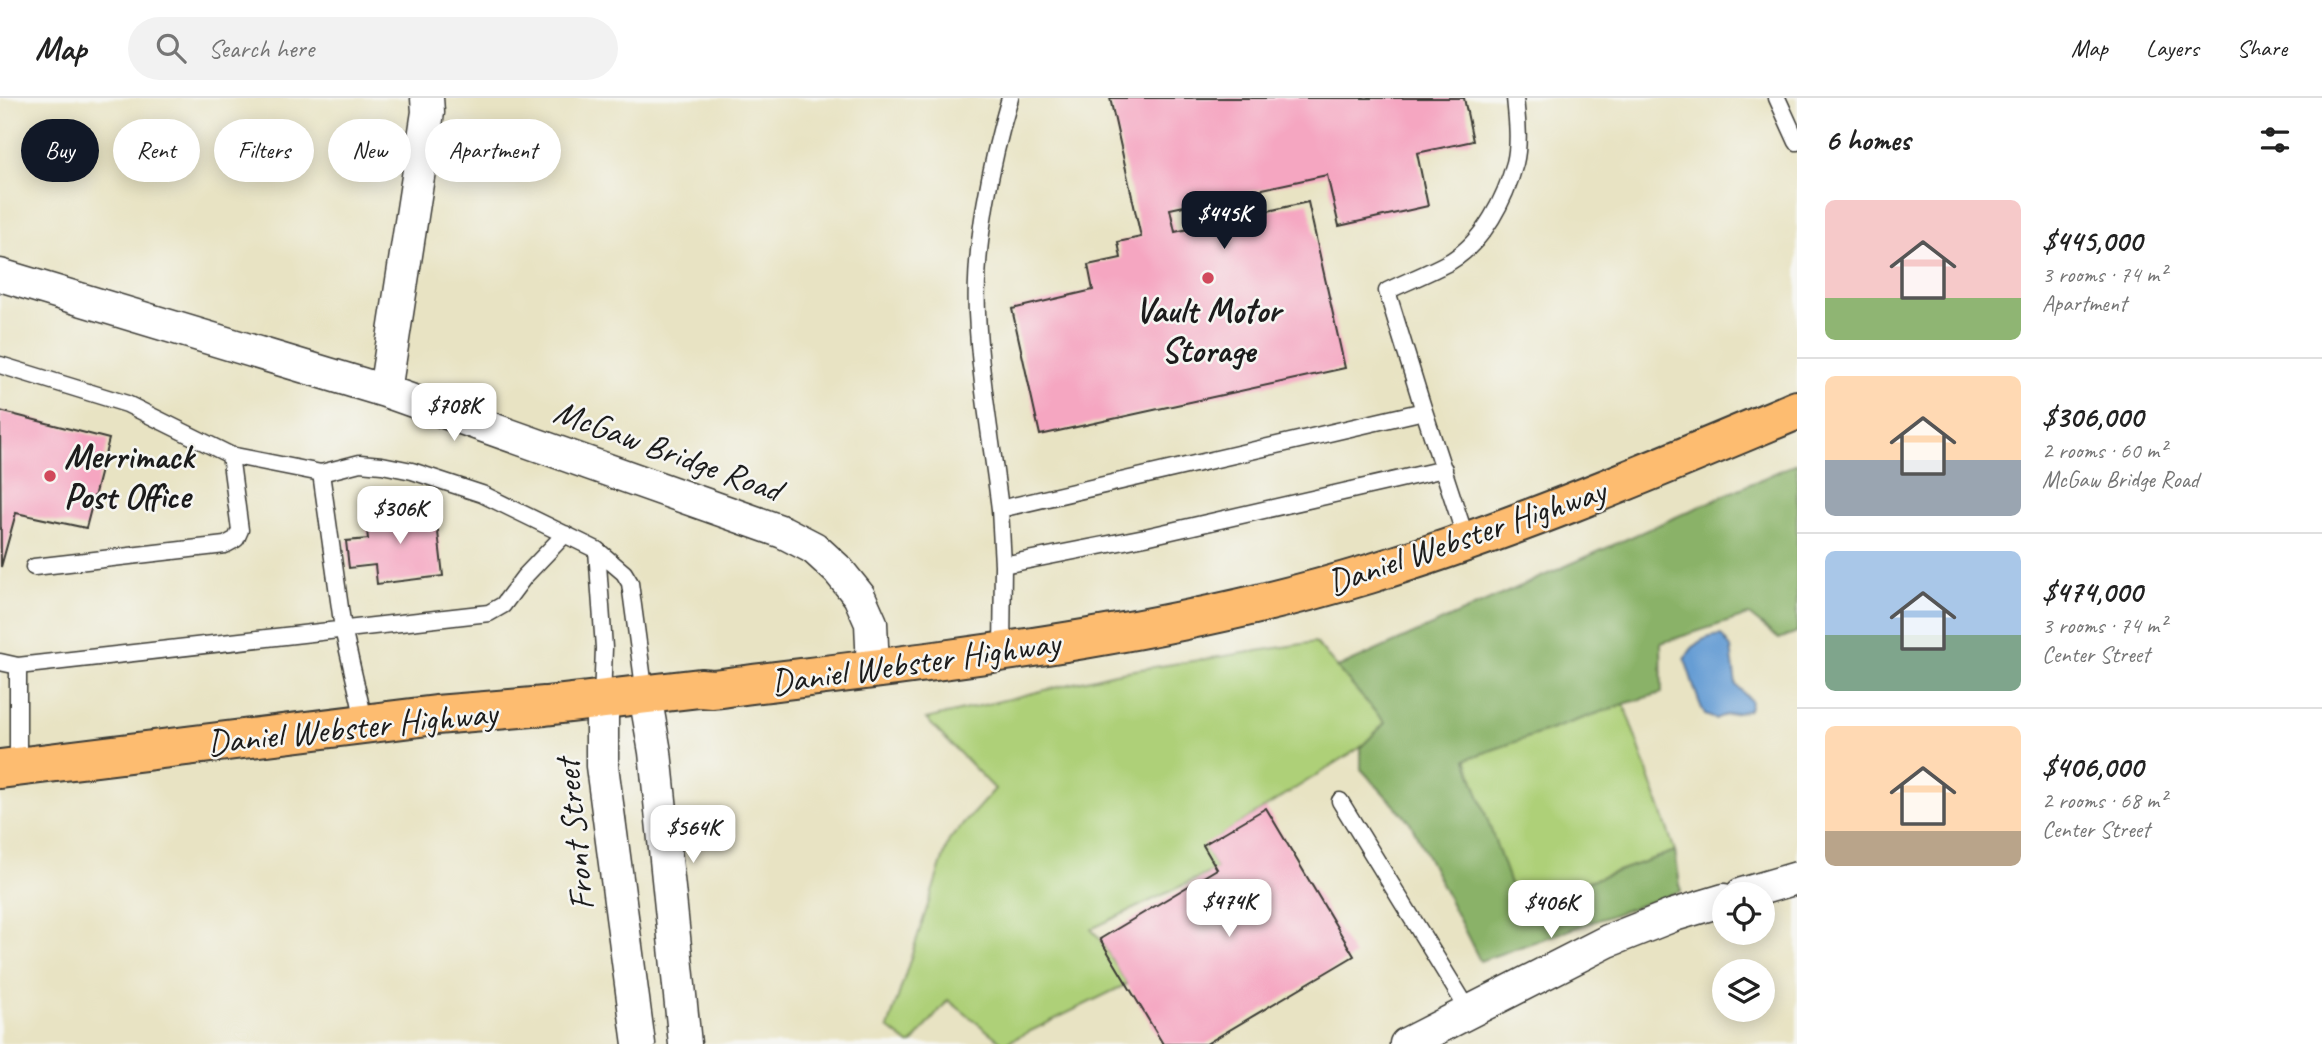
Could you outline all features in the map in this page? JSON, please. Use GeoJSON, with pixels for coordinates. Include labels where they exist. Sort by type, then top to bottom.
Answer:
{"type":"FeatureCollection","features":[{"type":"Feature","properties":{"kind":"main road","name":"Daniel Webster Highway"},"geometry":{"type":"LineString","coordinates":[[9,768],[365,724],[713,689],[1002,652],[1157,625],[1265,602],[1368,574],[1467,542],[1524,522],[1797,410]]}},
{"type":"Feature","properties":{"kind":"street"},"geometry":{"type":"LineString","coordinates":[[385,391],[428,113],[427,98]]}},
{"type":"Feature","properties":{"kind":"street","name":"McGaw Bridge Road"},"geometry":{"type":"LineString","coordinates":[[0,275],[385,391],[783,531],[814,548],[838,570],[859,596],[871,623],[873,668]]}},
{"type":"Feature","properties":{"kind":"street"},"geometry":{"type":"LineString","coordinates":[[645,695],[655,752],[685,1044]]}},
{"type":"Feature","properties":{"kind":"street","name":"Front Street"},"geometry":{"type":"LineString","coordinates":[[602,699],[601,766],[639,1044]]}},
{"type":"Feature","properties":{"kind":"street"},"geometry":{"type":"LineString","coordinates":[[1775,884],[1797,878]]}},
{"type":"Feature","properties":{"kind":"street"},"geometry":{"type":"LineString","coordinates":[[1412,1042],[1608,941],[1674,915],[1712,904]]}},
{"type":"Feature","properties":{"kind":"lane"},"geometry":{"type":"LineString","coordinates":[[1002,652],[1003,565],[1000,509],[977,310],[980,245],[992,173],[1010,98]]}},
{"type":"Feature","properties":{"kind":"lane"},"geometry":{"type":"LineString","coordinates":[[1467,542],[1387,291],[1451,260],[1472,244],[1490,221],[1516,161],[1515,98]]}},
{"type":"Feature","properties":{"kind":"lane"},"geometry":{"type":"LineString","coordinates":[[1777,98],[1797,142]]}},
{"type":"Feature","properties":{"kind":"lane"},"geometry":{"type":"LineString","coordinates":[[0,365],[127,404],[230,455],[321,472],[360,463],[412,471],[482,494],[597,550],[624,573],[630,583],[645,695]]}},
{"type":"Feature","properties":{"kind":"lane"},"geometry":{"type":"LineString","coordinates":[[1000,509],[1424,411]]}},
{"type":"Feature","properties":{"kind":"lane"},"geometry":{"type":"LineString","coordinates":[[34,567],[225,545],[236,539],[240,530],[230,455]]}},
{"type":"Feature","properties":{"kind":"lane"},"geometry":{"type":"LineString","coordinates":[[1003,565],[1145,537],[1444,469]]}},
{"type":"Feature","properties":{"kind":"lane"},"geometry":{"type":"LineString","coordinates":[[321,472],[343,629],[365,724]]}},
{"type":"Feature","properties":{"kind":"lane"},"geometry":{"type":"LineString","coordinates":[[0,662],[18,666],[489,613],[503,606],[524,577],[565,534]]}},
{"type":"Feature","properties":{"kind":"lane"},"geometry":{"type":"LineString","coordinates":[[597,550],[604,648],[602,699]]}},
{"type":"Feature","properties":{"kind":"lane"},"geometry":{"type":"LineString","coordinates":[[9,768],[18,666]]}},
{"type":"Feature","properties":{"kind":"lane"},"geometry":{"type":"LineString","coordinates":[[1340,801],[1469,1011]]}},
{"type":"Feature","properties":{"kind":"green space"},"geometry":{"type":"Polygon","coordinates":[[[1797,463],[1797,632],[1779,639],[1749,615],[1661,643],[1662,693],[1466,759],[1518,906],[1675,851],[1681,891],[1480,961],[1410,822],[1361,769],[1361,747],[1385,723],[1337,668],[1797,463]]]}},
{"type":"Feature","properties":{"kind":"green space"},"geometry":{"type":"Polygon","coordinates":[[[1315,642],[1385,723],[1361,747],[1204,846],[1217,869],[1091,929],[1127,984],[1004,1044],[948,1000],[912,1044],[888,1028],[949,840],[995,789],[926,719],[1115,673],[1315,642]]]}},
{"type":"Feature","properties":{"kind":"green space"},"geometry":{"type":"Polygon","coordinates":[[[1624,704],[1675,851],[1517,906],[1466,759],[1624,704]]]}},
{"type":"Feature","properties":{"kind":"water"},"geometry":{"type":"Polygon","coordinates":[[[1721,635],[1731,648],[1736,685],[1751,701],[1749,710],[1715,719],[1705,715],[1685,660],[1699,642],[1721,635]]]}},
{"type":"Feature","properties":{"kind":"building","name":"Vault Motor Storage"},"geometry":{"type":"Polygon","coordinates":[[[1110,98],[1464,98],[1473,141],[1417,153],[1428,206],[1339,226],[1327,175],[1170,209],[1175,232],[1308,202],[1345,368],[1040,435],[1012,309],[1093,290],[1088,265],[1121,258],[1118,242],[1141,237],[1110,98]]]}},
{"type":"Feature","properties":{"kind":"building","name":"Merrimack Post Office"},"geometry":{"type":"Polygon","coordinates":[[[0,411],[109,439],[86,528],[16,513],[1,567],[0,411]]]}},
{"type":"Feature","properties":{"kind":"building"},"geometry":{"type":"Polygon","coordinates":[[[435,506],[443,576],[377,584],[375,565],[349,568],[346,541],[368,539],[365,514],[435,506]]]}},
{"type":"Feature","properties":{"kind":"building"},"geometry":{"type":"Polygon","coordinates":[[[1266,808],[1354,956],[1206,1044],[1163,1044],[1100,939],[1217,869],[1203,845],[1266,808]]]}},
{"type":"Feature","properties":{"kind":"place","name":"Vault Motor Storage"},"geometry":{"type":"Point","coordinates":[1208,278]}},
{"type":"Feature","properties":{"kind":"place","name":"Merrimack Post Office"},"geometry":{"type":"Point","coordinates":[50,476]}}]}
